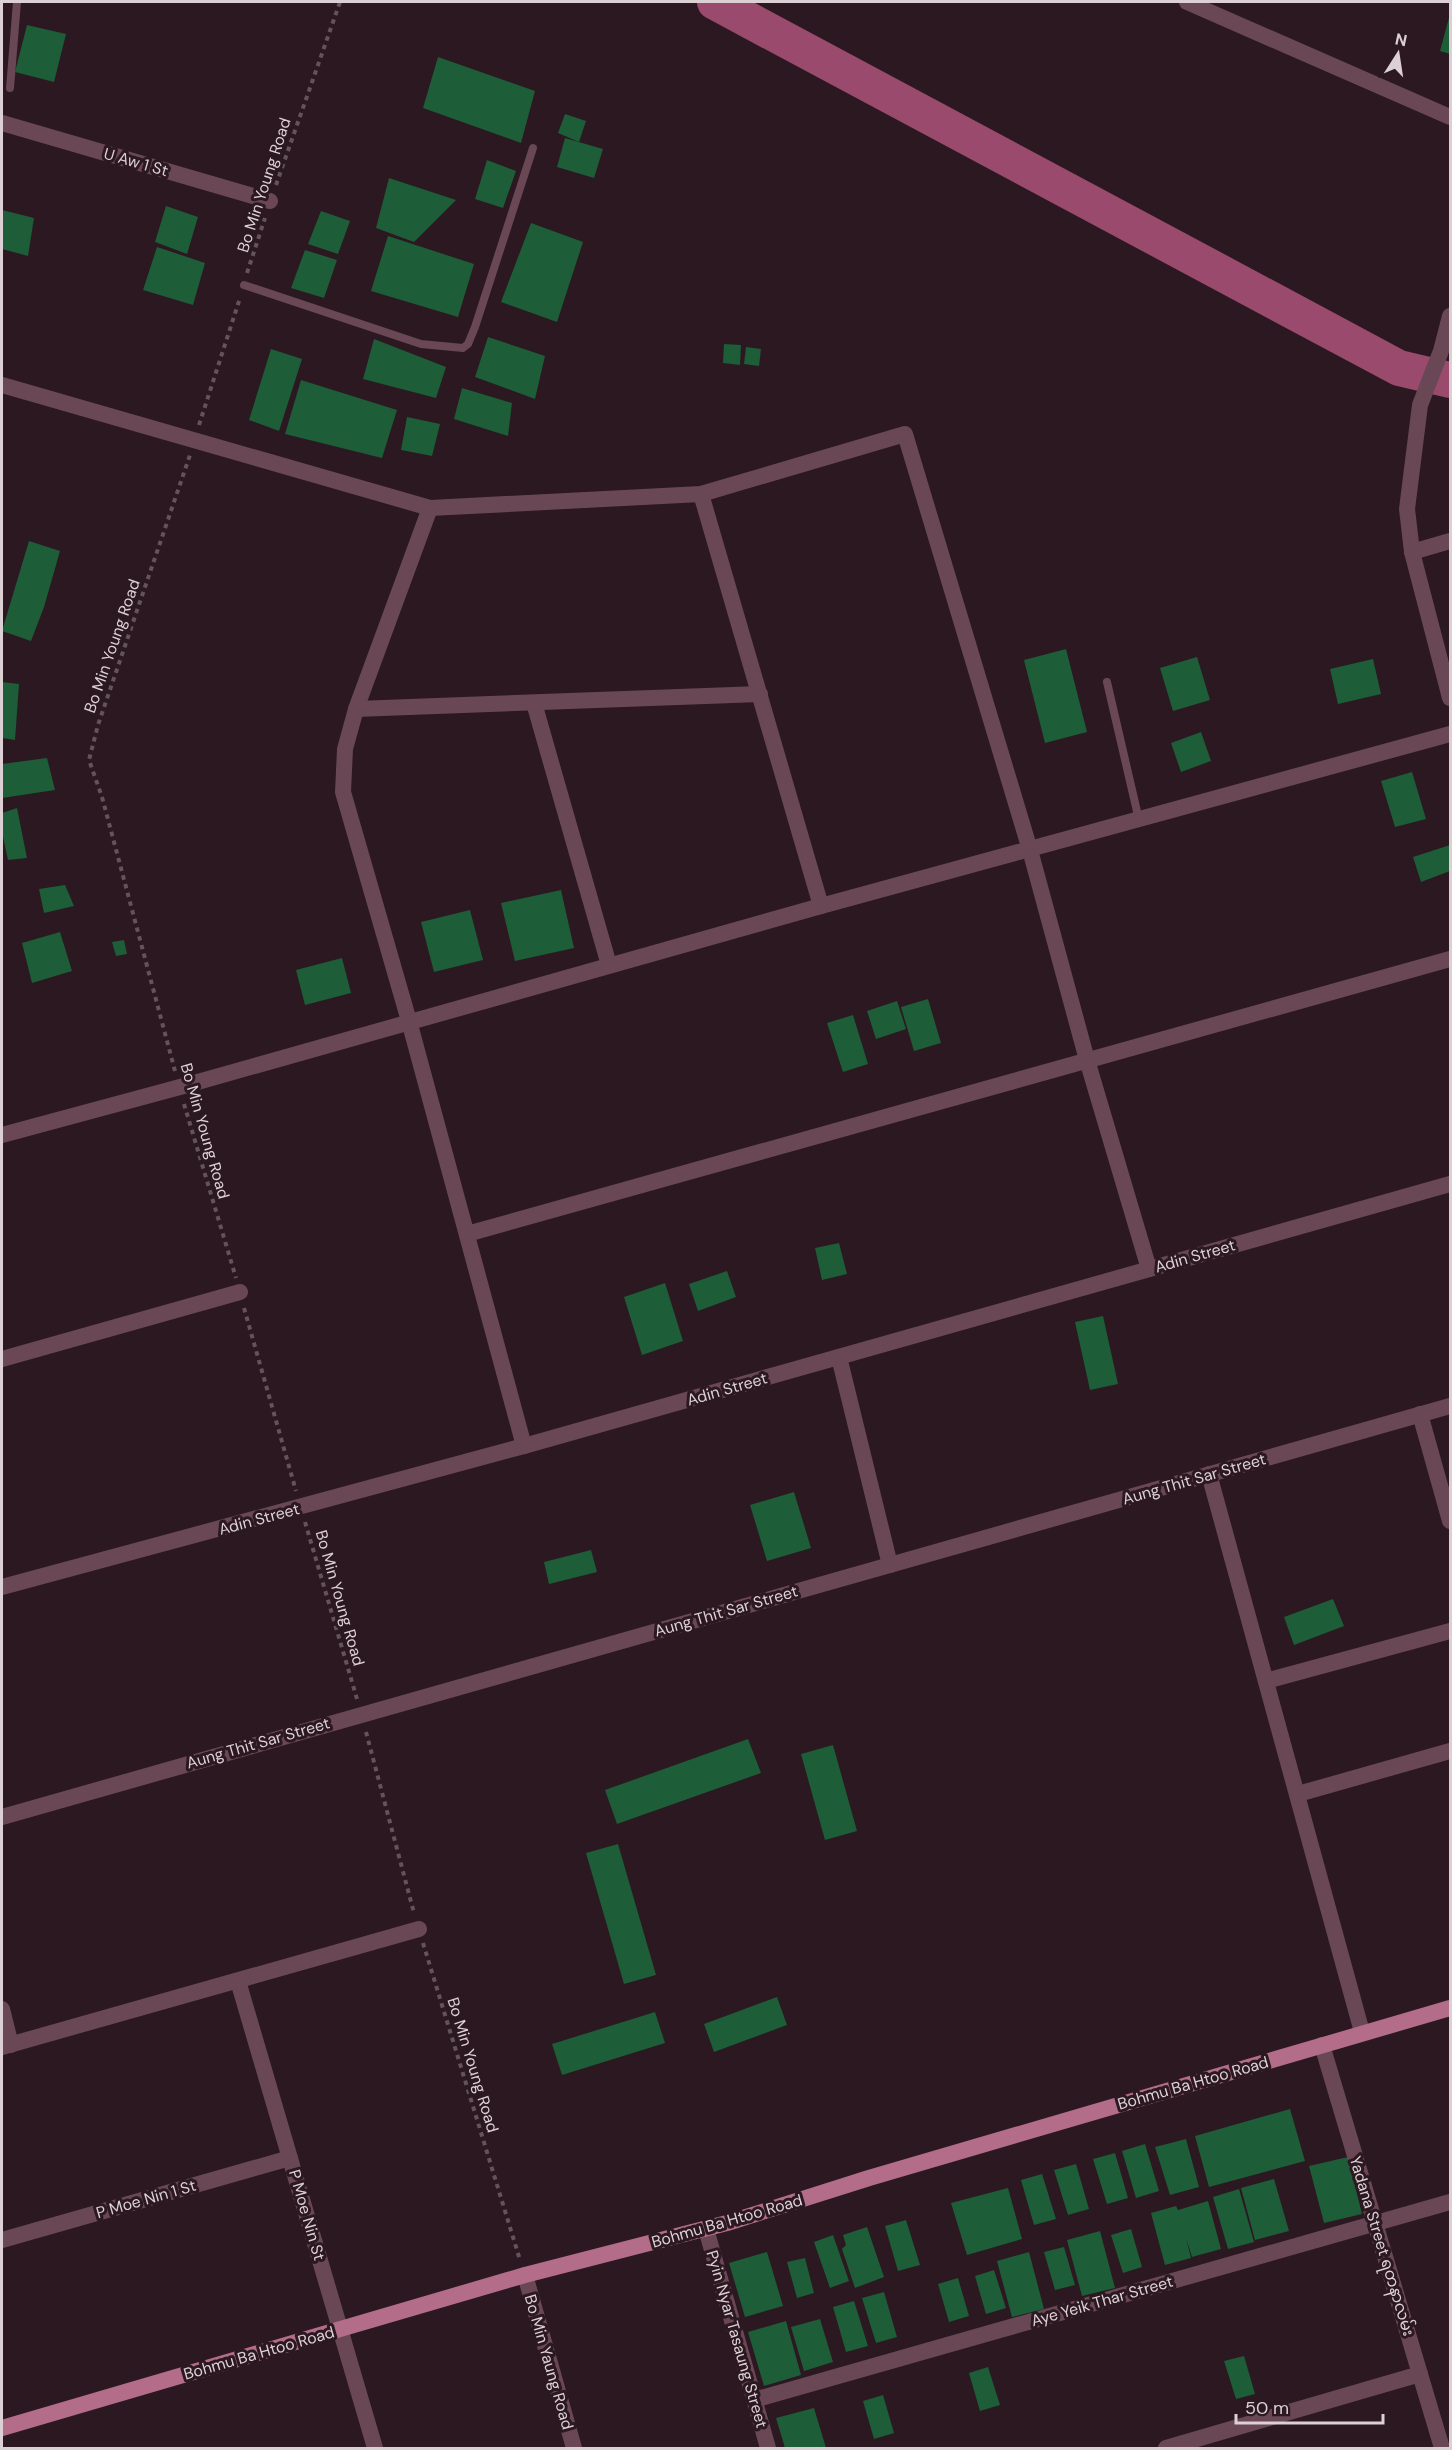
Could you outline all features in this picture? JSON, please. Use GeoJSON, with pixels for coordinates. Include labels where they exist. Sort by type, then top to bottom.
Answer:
{"type":"FeatureCollection","features":[{"type":"Feature","properties":{"kind":"main road","name":"Bohmu Ba Htoo Road"},"geometry":{"type":"LineString","coordinates":[[2,2428],[525,2275],[706,2229],[869,2178],[1450,2008]]}},
{"type":"Feature","properties":{"kind":"street"},"geometry":{"type":"LineString","coordinates":[[1187,2],[1450,117]]}},
{"type":"Feature","properties":{"kind":"street","name":"U Aw 1 St"},"geometry":{"type":"LineString","coordinates":[[2,123],[270,201]]}},
{"type":"Feature","properties":{"kind":"street"},"geometry":{"type":"LineString","coordinates":[[1450,316],[1441,351],[1419,405],[1407,509],[1412,552],[1450,698]]}},
{"type":"Feature","properties":{"kind":"street"},"geometry":{"type":"LineString","coordinates":[[2,385],[430,508],[701,494],[905,434],[1030,850],[1087,1060],[1149,1269]]}},
{"type":"Feature","properties":{"kind":"street"},"geometry":{"type":"LineString","coordinates":[[701,494],[821,906]]}},
{"type":"Feature","properties":{"kind":"street"},"geometry":{"type":"LineString","coordinates":[[430,508],[356,709],[345,749],[343,792],[409,1021],[524,1446]]}},
{"type":"Feature","properties":{"kind":"street"},"geometry":{"type":"LineString","coordinates":[[1412,552],[1450,541]]}},
{"type":"Feature","properties":{"kind":"street"},"geometry":{"type":"LineString","coordinates":[[356,709],[760,694]]}},
{"type":"Feature","properties":{"kind":"street"},"geometry":{"type":"LineString","coordinates":[[534,703],[609,965]]}},
{"type":"Feature","properties":{"kind":"street"},"geometry":{"type":"LineString","coordinates":[[2,1135],[821,906],[1450,734]]}},
{"type":"Feature","properties":{"kind":"street"},"geometry":{"type":"LineString","coordinates":[[467,1234],[1450,958]]}},
{"type":"Feature","properties":{"kind":"street","name":"Adin Street"},"geometry":{"type":"LineString","coordinates":[[2,1587],[524,1446],[1450,1184]]}},
{"type":"Feature","properties":{"kind":"street"},"geometry":{"type":"LineString","coordinates":[[2,1359],[240,1292]]}},
{"type":"Feature","properties":{"kind":"street"},"geometry":{"type":"LineString","coordinates":[[839,1357],[890,1565]]}},
{"type":"Feature","properties":{"kind":"street","name":"Aung Thit Sar Street"},"geometry":{"type":"LineString","coordinates":[[2,1817],[361,1713],[1450,1406]]}},
{"type":"Feature","properties":{"kind":"street"},"geometry":{"type":"LineString","coordinates":[[1420,1414],[1450,1521]]}},
{"type":"Feature","properties":{"kind":"street"},"geometry":{"type":"LineString","coordinates":[[1209,1474],[1362,2032]]}},
{"type":"Feature","properties":{"kind":"street"},"geometry":{"type":"LineString","coordinates":[[1266,1681],[1450,1631]]}},
{"type":"Feature","properties":{"kind":"street"},"geometry":{"type":"LineString","coordinates":[[1298,1794],[1450,1751]]}},
{"type":"Feature","properties":{"kind":"street"},"geometry":{"type":"LineString","coordinates":[[2,2009],[6,2046],[419,1929]]}},
{"type":"Feature","properties":{"kind":"street","name":"P Moe Nin St"},"geometry":{"type":"LineString","coordinates":[[238,1981],[375,2448]]}},
{"type":"Feature","properties":{"kind":"street","name":"Yadana Street ရတနာလမ်း"},"geometry":{"type":"LineString","coordinates":[[1322,2045],[1442,2448]]}},
{"type":"Feature","properties":{"kind":"street","name":"P Moe Nin 1 St"},"geometry":{"type":"LineString","coordinates":[[2,2240],[290,2158]]}},
{"type":"Feature","properties":{"kind":"street","name":"Aye Yeik Thar Street"},"geometry":{"type":"LineString","coordinates":[[754,2400],[1450,2202]]}},
{"type":"Feature","properties":{"kind":"street","name":"Pyin Nyar Tasaung Street"},"geometry":{"type":"LineString","coordinates":[[706,2229],[768,2448]]}},
{"type":"Feature","properties":{"kind":"street","name":"Bo Min Yaung Road"},"geometry":{"type":"LineString","coordinates":[[525,2275],[574,2448]]}},
{"type":"Feature","properties":{"kind":"street"},"geometry":{"type":"LineString","coordinates":[[1166,2448],[1420,2373]]}},
{"type":"Feature","properties":{"kind":"lane"},"geometry":{"type":"LineString","coordinates":[[10,88],[17,2]]}},
{"type":"Feature","properties":{"kind":"lane"},"geometry":{"type":"LineString","coordinates":[[244,285],[421,344],[463,348],[468,344],[475,327],[533,148]]}},
{"type":"Feature","properties":{"kind":"lane"},"geometry":{"type":"LineString","coordinates":[[1107,682],[1139,820]]}},
{"type":"Feature","properties":{"kind":"path","name":"Bo Min Young Road"},"geometry":{"type":"LineString","coordinates":[[340,2],[270,201],[195,439],[98,725],[89,760],[102,797],[180,1087],[361,1713],[419,1929],[525,2275]]}},
{"type":"Feature","properties":{"kind":"building"},"geometry":{"type":"Polygon","coordinates":[[[1450,14],[1450,54],[1440,51],[1450,14]]]}},
{"type":"Feature","properties":{"kind":"building"},"geometry":{"type":"Polygon","coordinates":[[[27,25],[66,34],[54,82],[15,72],[27,25]]]}},
{"type":"Feature","properties":{"kind":"building"},"geometry":{"type":"Polygon","coordinates":[[[438,57],[535,91],[521,143],[423,108],[438,57]]]}},
{"type":"Feature","properties":{"kind":"building"},"geometry":{"type":"Polygon","coordinates":[[[565,114],[586,121],[579,142],[558,133],[565,114]]]}},
{"type":"Feature","properties":{"kind":"building"},"geometry":{"type":"Polygon","coordinates":[[[565,138],[603,149],[594,178],[557,167],[565,138]]]}},
{"type":"Feature","properties":{"kind":"building"},"geometry":{"type":"Polygon","coordinates":[[[487,160],[516,171],[503,208],[475,199],[487,160]]]}},
{"type":"Feature","properties":{"kind":"building"},"geometry":{"type":"Polygon","coordinates":[[[389,178],[456,200],[414,242],[376,228],[389,178]]]}},
{"type":"Feature","properties":{"kind":"building"},"geometry":{"type":"Polygon","coordinates":[[[166,206],[198,217],[187,254],[155,242],[166,206]]]}},
{"type":"Feature","properties":{"kind":"building"},"geometry":{"type":"Polygon","coordinates":[[[2,210],[34,218],[28,256],[2,249],[2,210]]]}},
{"type":"Feature","properties":{"kind":"building"},"geometry":{"type":"Polygon","coordinates":[[[321,211],[350,221],[338,254],[308,244],[321,211]]]}},
{"type":"Feature","properties":{"kind":"building"},"geometry":{"type":"Polygon","coordinates":[[[531,223],[583,242],[557,322],[501,302],[531,223]]]}},
{"type":"Feature","properties":{"kind":"building"},"geometry":{"type":"Polygon","coordinates":[[[388,236],[474,264],[458,317],[371,291],[388,236]]]}},
{"type":"Feature","properties":{"kind":"building"},"geometry":{"type":"Polygon","coordinates":[[[157,247],[205,263],[193,305],[143,290],[157,247]]]}},
{"type":"Feature","properties":{"kind":"building"},"geometry":{"type":"Polygon","coordinates":[[[305,250],[337,260],[324,298],[291,288],[305,250]]]}},
{"type":"Feature","properties":{"kind":"building"},"geometry":{"type":"Polygon","coordinates":[[[488,337],[545,356],[535,399],[475,377],[488,337]]]}},
{"type":"Feature","properties":{"kind":"building"},"geometry":{"type":"Polygon","coordinates":[[[374,339],[446,367],[436,398],[363,379],[374,339]]]}},
{"type":"Feature","properties":{"kind":"building"},"geometry":{"type":"Polygon","coordinates":[[[724,344],[741,345],[740,365],[723,363],[724,344]]]}},
{"type":"Feature","properties":{"kind":"building"},"geometry":{"type":"Polygon","coordinates":[[[746,347],[761,349],[759,366],[744,364],[746,347]]]}},
{"type":"Feature","properties":{"kind":"building"},"geometry":{"type":"Polygon","coordinates":[[[271,349],[302,359],[279,431],[249,420],[271,349]]]}},
{"type":"Feature","properties":{"kind":"building"},"geometry":{"type":"Polygon","coordinates":[[[301,380],[397,410],[382,458],[285,434],[301,380]]]}},
{"type":"Feature","properties":{"kind":"building"},"geometry":{"type":"Polygon","coordinates":[[[462,388],[512,403],[508,436],[454,419],[462,388]]]}},
{"type":"Feature","properties":{"kind":"building"},"geometry":{"type":"Polygon","coordinates":[[[407,417],[440,424],[432,456],[401,450],[407,417]]]}},
{"type":"Feature","properties":{"kind":"building"},"geometry":{"type":"Polygon","coordinates":[[[29,541],[60,551],[44,607],[31,641],[2,631],[29,541]]]}},
{"type":"Feature","properties":{"kind":"building"},"geometry":{"type":"Polygon","coordinates":[[[1066,649],[1087,732],[1045,743],[1024,660],[1066,649]]]}},
{"type":"Feature","properties":{"kind":"building"},"geometry":{"type":"Polygon","coordinates":[[[1197,657],[1210,700],[1173,711],[1160,668],[1197,657]]]}},
{"type":"Feature","properties":{"kind":"building"},"geometry":{"type":"Polygon","coordinates":[[[1373,659],[1381,694],[1338,704],[1330,669],[1373,659]]]}},
{"type":"Feature","properties":{"kind":"building"},"geometry":{"type":"Polygon","coordinates":[[[2,682],[19,684],[15,740],[2,738],[2,682]]]}},
{"type":"Feature","properties":{"kind":"building"},"geometry":{"type":"Polygon","coordinates":[[[1201,732],[1211,761],[1181,772],[1171,743],[1201,732]]]}},
{"type":"Feature","properties":{"kind":"building"},"geometry":{"type":"Polygon","coordinates":[[[47,758],[55,790],[2,798],[2,764],[47,758]]]}},
{"type":"Feature","properties":{"kind":"building"},"geometry":{"type":"Polygon","coordinates":[[[1412,772],[1426,819],[1395,827],[1381,781],[1412,772]]]}},
{"type":"Feature","properties":{"kind":"building"},"geometry":{"type":"Polygon","coordinates":[[[17,808],[27,858],[8,860],[2,832],[2,813],[17,808]]]}},
{"type":"Feature","properties":{"kind":"building"},"geometry":{"type":"Polygon","coordinates":[[[1450,845],[1450,871],[1421,882],[1413,857],[1450,845]]]}},
{"type":"Feature","properties":{"kind":"building"},"geometry":{"type":"Polygon","coordinates":[[[65,885],[74,906],[44,913],[39,889],[65,885]]]}},
{"type":"Feature","properties":{"kind":"building"},"geometry":{"type":"Polygon","coordinates":[[[561,890],[574,948],[515,961],[501,903],[561,890]]]}},
{"type":"Feature","properties":{"kind":"building"},"geometry":{"type":"Polygon","coordinates":[[[470,910],[483,960],[434,972],[421,922],[470,910]]]}},
{"type":"Feature","properties":{"kind":"building"},"geometry":{"type":"Polygon","coordinates":[[[60,932],[72,971],[32,983],[22,943],[60,932]]]}},
{"type":"Feature","properties":{"kind":"building"},"geometry":{"type":"Polygon","coordinates":[[[124,940],[127,954],[116,956],[112,942],[124,940]]]}},
{"type":"Feature","properties":{"kind":"building"},"geometry":{"type":"Polygon","coordinates":[[[342,958],[351,993],[305,1005],[296,970],[342,958]]]}},
{"type":"Feature","properties":{"kind":"building"},"geometry":{"type":"Polygon","coordinates":[[[928,999],[941,1043],[914,1051],[901,1007],[928,999]]]}},
{"type":"Feature","properties":{"kind":"building"},"geometry":{"type":"Polygon","coordinates":[[[897,1001],[906,1029],[876,1039],[867,1011],[897,1001]]]}},
{"type":"Feature","properties":{"kind":"building"},"geometry":{"type":"Polygon","coordinates":[[[853,1015],[868,1064],[843,1072],[827,1023],[853,1015]]]}},
{"type":"Feature","properties":{"kind":"building"},"geometry":{"type":"Polygon","coordinates":[[[839,1243],[847,1274],[822,1280],[815,1248],[839,1243]]]}},
{"type":"Feature","properties":{"kind":"building"},"geometry":{"type":"Polygon","coordinates":[[[727,1271],[736,1297],[698,1311],[689,1284],[727,1271]]]}},
{"type":"Feature","properties":{"kind":"building"},"geometry":{"type":"Polygon","coordinates":[[[665,1283],[683,1341],[642,1355],[624,1297],[665,1283]]]}},
{"type":"Feature","properties":{"kind":"building"},"geometry":{"type":"Polygon","coordinates":[[[1103,1316],[1118,1384],[1090,1390],[1075,1322],[1103,1316]]]}},
{"type":"Feature","properties":{"kind":"building"},"geometry":{"type":"Polygon","coordinates":[[[794,1492],[811,1548],[767,1561],[750,1505],[794,1492]]]}},
{"type":"Feature","properties":{"kind":"building"},"geometry":{"type":"Polygon","coordinates":[[[591,1550],[597,1572],[549,1584],[544,1562],[591,1550]]]}},
{"type":"Feature","properties":{"kind":"building"},"geometry":{"type":"Polygon","coordinates":[[[1333,1599],[1344,1626],[1294,1645],[1284,1617],[1333,1599]]]}},
{"type":"Feature","properties":{"kind":"building"},"geometry":{"type":"Polygon","coordinates":[[[748,1739],[761,1773],[617,1824],[605,1790],[748,1739]]]}},
{"type":"Feature","properties":{"kind":"building"},"geometry":{"type":"Polygon","coordinates":[[[833,1745],[857,1831],[825,1840],[801,1754],[833,1745]]]}},
{"type":"Feature","properties":{"kind":"building"},"geometry":{"type":"Polygon","coordinates":[[[618,1844],[656,1975],[624,1984],[586,1853],[618,1844]]]}},
{"type":"Feature","properties":{"kind":"building"},"geometry":{"type":"Polygon","coordinates":[[[777,1997],[787,2025],[714,2052],[704,2024],[777,1997]]]}},
{"type":"Feature","properties":{"kind":"building"},"geometry":{"type":"Polygon","coordinates":[[[655,2012],[665,2043],[562,2075],[552,2044],[655,2012]]]}},
{"type":"Feature","properties":{"kind":"building"},"geometry":{"type":"Polygon","coordinates":[[[1290,2109],[1305,2161],[1209,2187],[1195,2136],[1290,2109]]]}},
{"type":"Feature","properties":{"kind":"building"},"geometry":{"type":"Polygon","coordinates":[[[1186,2139],[1199,2187],[1170,2195],[1155,2147],[1186,2139]]]}},
{"type":"Feature","properties":{"kind":"building"},"geometry":{"type":"Polygon","coordinates":[[[1145,2144],[1159,2191],[1136,2198],[1122,2151],[1145,2144]]]}},
{"type":"Feature","properties":{"kind":"building"},"geometry":{"type":"Polygon","coordinates":[[[1115,2153],[1128,2198],[1107,2204],[1093,2159],[1115,2153]]]}},
{"type":"Feature","properties":{"kind":"building"},"geometry":{"type":"Polygon","coordinates":[[[1348,2157],[1362,2214],[1324,2223],[1309,2166],[1348,2157]]]}},
{"type":"Feature","properties":{"kind":"building"},"geometry":{"type":"Polygon","coordinates":[[[1076,2164],[1089,2209],[1068,2215],[1054,2170],[1076,2164]]]}},
{"type":"Feature","properties":{"kind":"building"},"geometry":{"type":"Polygon","coordinates":[[[1042,2174],[1056,2219],[1034,2225],[1021,2180],[1042,2174]]]}},
{"type":"Feature","properties":{"kind":"building"},"geometry":{"type":"Polygon","coordinates":[[[1274,2179],[1289,2231],[1255,2240],[1241,2188],[1274,2179]]]}},
{"type":"Feature","properties":{"kind":"building"},"geometry":{"type":"Polygon","coordinates":[[[1008,2188],[1022,2239],[967,2255],[951,2203],[1008,2188]]]}},
{"type":"Feature","properties":{"kind":"building"},"geometry":{"type":"Polygon","coordinates":[[[1239,2189],[1254,2242],[1228,2249],[1213,2197],[1239,2189]]]}},
{"type":"Feature","properties":{"kind":"building"},"geometry":{"type":"Polygon","coordinates":[[[1208,2201],[1221,2249],[1192,2257],[1186,2238],[1191,2258],[1165,2265],[1151,2213],[1176,2206],[1178,2210],[1208,2201]]]}},
{"type":"Feature","properties":{"kind":"building"},"geometry":{"type":"Polygon","coordinates":[[[906,2220],[920,2265],[898,2271],[885,2226],[906,2220]]]}},
{"type":"Feature","properties":{"kind":"building"},"geometry":{"type":"Polygon","coordinates":[[[867,2227],[884,2277],[855,2288],[842,2249],[846,2245],[843,2235],[867,2227]]]}},
{"type":"Feature","properties":{"kind":"building"},"geometry":{"type":"Polygon","coordinates":[[[1131,2229],[1142,2267],[1123,2273],[1111,2235],[1131,2229]]]}},
{"type":"Feature","properties":{"kind":"building"},"geometry":{"type":"Polygon","coordinates":[[[1100,2231],[1115,2288],[1082,2296],[1067,2240],[1100,2231]]]}},
{"type":"Feature","properties":{"kind":"building"},"geometry":{"type":"Polygon","coordinates":[[[833,2235],[849,2281],[830,2288],[814,2242],[833,2235]]]}},
{"type":"Feature","properties":{"kind":"building"},"geometry":{"type":"Polygon","coordinates":[[[1064,2247],[1075,2285],[1055,2290],[1044,2252],[1064,2247]]]}},
{"type":"Feature","properties":{"kind":"building"},"geometry":{"type":"Polygon","coordinates":[[[767,2252],[783,2306],[745,2317],[729,2263],[767,2252]]]}},
{"type":"Feature","properties":{"kind":"building"},"geometry":{"type":"Polygon","coordinates":[[[1029,2252],[1044,2309],[1012,2317],[997,2261],[1029,2252]]]}},
{"type":"Feature","properties":{"kind":"building"},"geometry":{"type":"Polygon","coordinates":[[[805,2258],[814,2293],[797,2298],[787,2262],[805,2258]]]}},
{"type":"Feature","properties":{"kind":"building"},"geometry":{"type":"Polygon","coordinates":[[[994,2270],[1006,2308],[986,2314],[975,2276],[994,2270]]]}},
{"type":"Feature","properties":{"kind":"building"},"geometry":{"type":"Polygon","coordinates":[[[958,2278],[969,2316],[949,2322],[938,2284],[958,2278]]]}},
{"type":"Feature","properties":{"kind":"building"},"geometry":{"type":"Polygon","coordinates":[[[884,2292],[897,2337],[876,2343],[862,2298],[884,2292]]]}},
{"type":"Feature","properties":{"kind":"building"},"geometry":{"type":"Polygon","coordinates":[[[854,2301],[868,2346],[846,2352],[833,2307],[854,2301]]]}},
{"type":"Feature","properties":{"kind":"building"},"geometry":{"type":"Polygon","coordinates":[[[820,2319],[833,2362],[804,2371],[791,2327],[820,2319]]]}},
{"type":"Feature","properties":{"kind":"building"},"geometry":{"type":"Polygon","coordinates":[[[786,2321],[801,2375],[764,2386],[748,2332],[786,2321]]]}},
{"type":"Feature","properties":{"kind":"building"},"geometry":{"type":"Polygon","coordinates":[[[1244,2356],[1255,2394],[1236,2399],[1224,2361],[1244,2356]]]}},
{"type":"Feature","properties":{"kind":"building"},"geometry":{"type":"Polygon","coordinates":[[[988,2367],[1000,2405],[980,2411],[969,2373],[988,2367]]]}},
{"type":"Feature","properties":{"kind":"building"},"geometry":{"type":"Polygon","coordinates":[[[883,2395],[894,2433],[874,2439],[863,2401],[883,2395]]]}},
{"type":"Feature","properties":{"kind":"building"},"geometry":{"type":"Polygon","coordinates":[[[814,2408],[826,2448],[785,2448],[776,2418],[814,2408]]]}},
{"type":"Feature","properties":{"kind":"waterway"},"geometry":{"type":"LineString","coordinates":[[715,2],[1399,368],[1450,380]]}}]}
